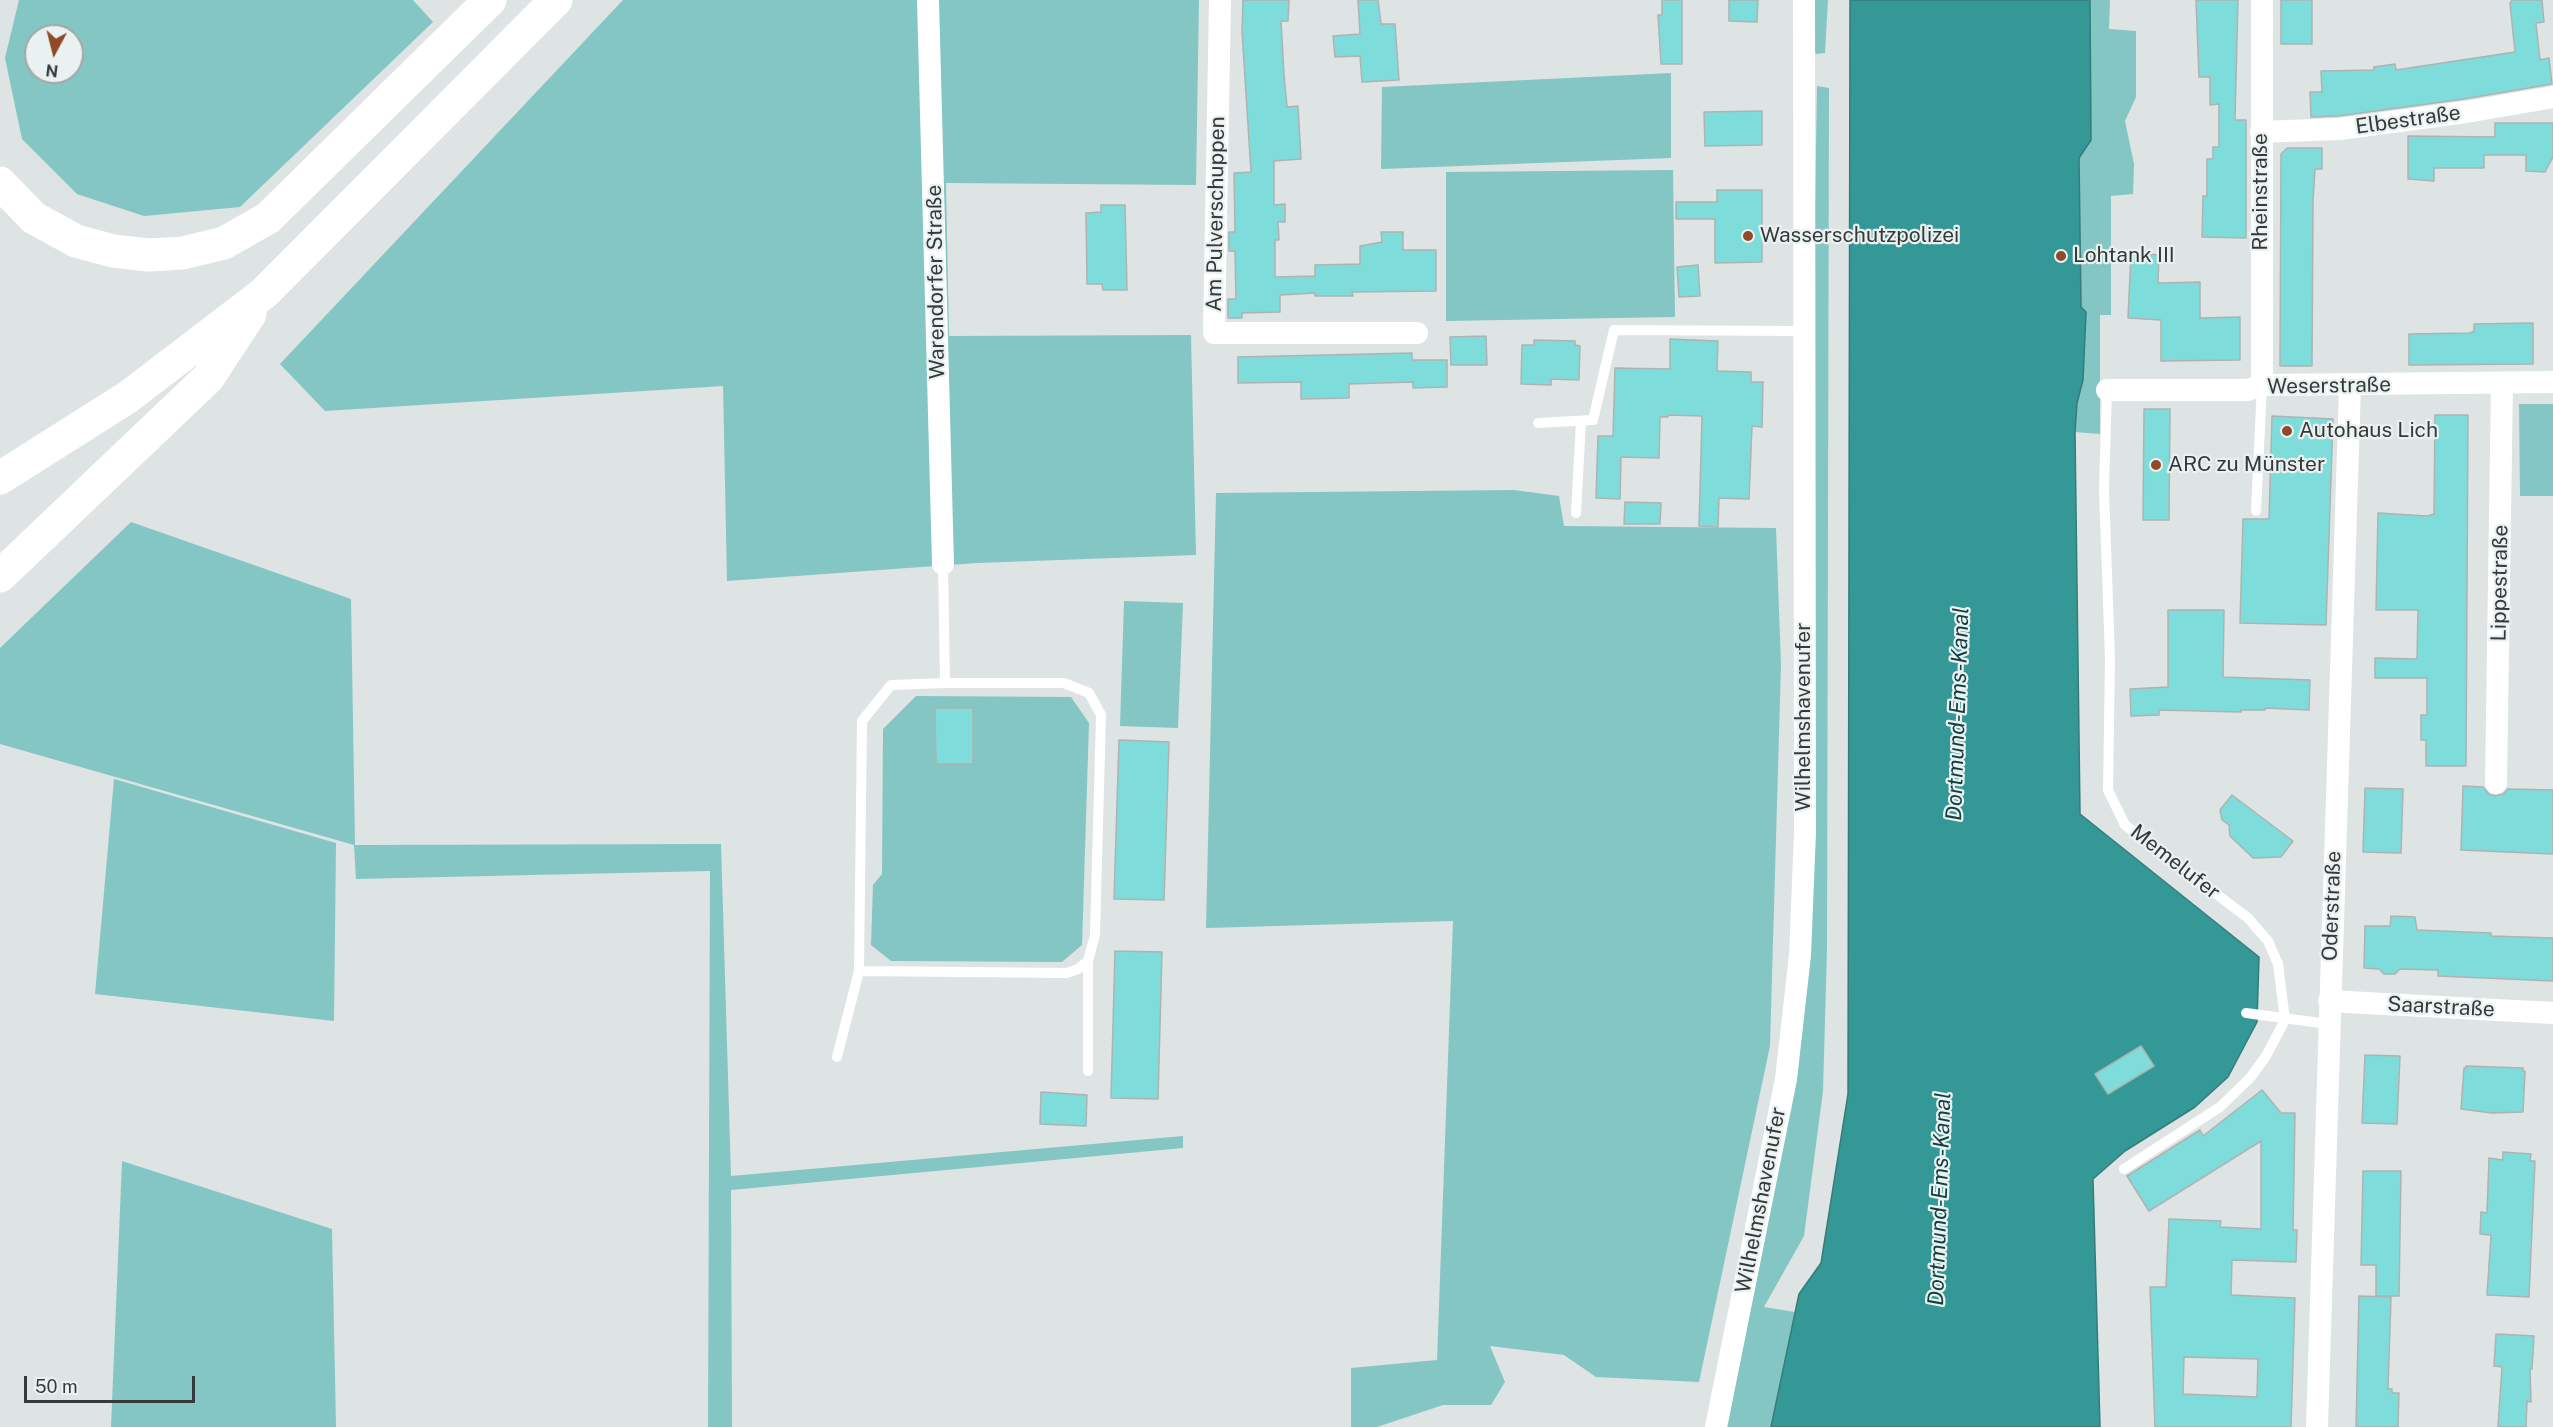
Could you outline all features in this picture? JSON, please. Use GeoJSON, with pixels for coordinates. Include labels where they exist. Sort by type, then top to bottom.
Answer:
{"type":"FeatureCollection","features":[{"type":"Feature","properties":{"kind":"highway"},"geometry":{"type":"LineString","coordinates":[[0,183],[34,218],[76,241],[113,251],[149,255],[183,253],[224,243],[268,218],[483,3],[549,8]]}},
{"type":"Feature","properties":{"kind":"highway"},"geometry":{"type":"LineString","coordinates":[[0,478],[128,397],[264,293],[549,8]]}},
{"type":"Feature","properties":{"kind":"highway"},"geometry":{"type":"LineString","coordinates":[[0,576],[208,378],[264,293]]}},
{"type":"Feature","properties":{"kind":"street","name":"Warendorfer Straße"},"geometry":{"type":"LineString","coordinates":[[928,0],[943,564]]}},
{"type":"Feature","properties":{"kind":"street","name":"Am Pulverschuppen"},"geometry":{"type":"LineString","coordinates":[[1220,0],[1214,333],[1417,333]]}},
{"type":"Feature","properties":{"kind":"street","name":"Wilhelmshavenufer"},"geometry":{"type":"LineString","coordinates":[[1716,1427],[1786,1079],[1800,955],[1805,832],[1804,0]]}},
{"type":"Feature","properties":{"kind":"street","name":"Rheinstraße"},"geometry":{"type":"LineString","coordinates":[[2262,0],[2262,385]]}},
{"type":"Feature","properties":{"kind":"street","name":"Elbestraße"},"geometry":{"type":"LineString","coordinates":[[2261,132],[2340,129],[2466,112],[2553,97]]}},
{"type":"Feature","properties":{"kind":"street","name":"Weserstraße"},"geometry":{"type":"LineString","coordinates":[[2107,390],[2248,390],[2262,385],[2350,386],[2553,382]]}},
{"type":"Feature","properties":{"kind":"street","name":"Lippestraße"},"geometry":{"type":"LineString","coordinates":[[2496,783],[2502,383]]}},
{"type":"Feature","properties":{"kind":"street","name":"Oderstraße"},"geometry":{"type":"LineString","coordinates":[[2317,1427],[2350,386]]}},
{"type":"Feature","properties":{"kind":"street","name":"Saarstraße"},"geometry":{"type":"LineString","coordinates":[[2329,1001],[2553,1013]]}},
{"type":"Feature","properties":{"kind":"lane"},"geometry":{"type":"LineString","coordinates":[[1538,423],[1593,420],[1614,330],[1803,331]]}},
{"type":"Feature","properties":{"kind":"lane"},"geometry":{"type":"LineString","coordinates":[[2256,511],[2262,385]]}},
{"type":"Feature","properties":{"kind":"lane","name":"Memelufer"},"geometry":{"type":"LineString","coordinates":[[2107,390],[2104,489],[2110,659],[2108,790],[2125,825],[2248,918],[2268,941],[2278,964],[2285,1020]]}},
{"type":"Feature","properties":{"kind":"lane"},"geometry":{"type":"LineString","coordinates":[[1576,513],[1581,421]]}},
{"type":"Feature","properties":{"kind":"lane"},"geometry":{"type":"LineString","coordinates":[[943,564],[945,683]]}},
{"type":"Feature","properties":{"kind":"lane"},"geometry":{"type":"LineString","coordinates":[[837,1057],[860,971],[862,721],[891,685],[1064,683],[1089,693],[1101,715],[1095,935],[1088,961],[1088,1071]]}},
{"type":"Feature","properties":{"kind":"lane"},"geometry":{"type":"LineString","coordinates":[[860,971],[1067,973],[1078,969],[1088,961]]}},
{"type":"Feature","properties":{"kind":"lane"},"geometry":{"type":"LineString","coordinates":[[2246,1012],[2285,1020],[2328,1024]]}},
{"type":"Feature","properties":{"kind":"lane"},"geometry":{"type":"LineString","coordinates":[[2124,1169],[2220,1107],[2250,1078],[2266,1056],[2285,1020]]}},
{"type":"Feature","properties":{"kind":"shaded area"},"geometry":{"type":"Polygon","coordinates":[[[19,0],[413,0],[433,22],[240,207],[144,216],[77,194],[22,139],[5,58],[19,0]]]}},
{"type":"Feature","properties":{"kind":"shaded area"},"geometry":{"type":"Polygon","coordinates":[[[623,0],[1199,0],[1196,185],[946,183],[949,336],[1191,335],[1196,555],[977,563],[727,581],[723,386],[325,411],[280,364],[623,0]]]}},
{"type":"Feature","properties":{"kind":"shaded area"},"geometry":{"type":"Polygon","coordinates":[[[1810,0],[1828,0],[1825,53],[1816,54],[1810,42],[1810,0]]]}},
{"type":"Feature","properties":{"kind":"shaded area"},"geometry":{"type":"Polygon","coordinates":[[[2090,0],[2110,0],[2109,29],[2136,31],[2136,97],[2125,121],[2134,164],[2133,194],[2111,196],[2111,315],[2100,315],[2100,434],[2075,432],[2077,403],[2083,380],[2086,312],[2081,307],[2079,158],[2091,140],[2090,0]]]}},
{"type":"Feature","properties":{"kind":"shaded area"},"geometry":{"type":"Polygon","coordinates":[[[1671,73],[1671,158],[1381,169],[1382,87],[1671,73]]]}},
{"type":"Feature","properties":{"kind":"shaded area"},"geometry":{"type":"Polygon","coordinates":[[[1817,86],[1829,88],[1827,949],[1823,1091],[1804,1236],[1764,1307],[1795,1312],[1771,1427],[1727,1427],[1795,1086],[1817,86]]]}},
{"type":"Feature","properties":{"kind":"shaded area"},"geometry":{"type":"Polygon","coordinates":[[[1673,170],[1675,317],[1446,321],[1446,172],[1673,170]]]}},
{"type":"Feature","properties":{"kind":"shaded area"},"geometry":{"type":"Polygon","coordinates":[[[2519,404],[2553,404],[2553,496],[2520,496],[2519,404]]]}},
{"type":"Feature","properties":{"kind":"shaded area"},"geometry":{"type":"Polygon","coordinates":[[[1514,490],[1559,496],[1564,526],[1776,528],[1781,665],[1770,1046],[1699,1382],[1596,1377],[1564,1355],[1490,1346],[1505,1382],[1491,1405],[1443,1405],[1377,1427],[1351,1427],[1351,1368],[1437,1360],[1453,921],[1206,928],[1216,493],[1514,490]]]}},
{"type":"Feature","properties":{"kind":"shaded area"},"geometry":{"type":"Polygon","coordinates":[[[131,522],[351,599],[355,845],[721,844],[731,1176],[1183,1136],[1183,1148],[731,1190],[732,1427],[708,1427],[710,871],[356,879],[354,845],[0,744],[0,648],[131,522]]]}},
{"type":"Feature","properties":{"kind":"shaded area"},"geometry":{"type":"Polygon","coordinates":[[[1124,601],[1183,603],[1178,728],[1120,726],[1124,601]]]}},
{"type":"Feature","properties":{"kind":"shaded area"},"geometry":{"type":"Polygon","coordinates":[[[916,696],[1071,697],[1089,723],[1082,945],[1062,962],[891,961],[871,945],[873,885],[882,874],[883,729],[916,696]]]}},
{"type":"Feature","properties":{"kind":"shaded area"},"geometry":{"type":"Polygon","coordinates":[[[114,779],[336,843],[334,1021],[95,994],[114,779]]]}},
{"type":"Feature","properties":{"kind":"shaded area"},"geometry":{"type":"Polygon","coordinates":[[[122,1161],[332,1229],[336,1427],[111,1427],[122,1161]]]}},
{"type":"Feature","properties":{"kind":"water","name":"Dortmund-Ems-Kanal"},"geometry":{"type":"Polygon","coordinates":[[[1850,0],[2090,0],[2091,140],[2079,158],[2081,307],[2086,312],[2083,380],[2077,403],[2075,432],[2080,814],[2259,957],[2257,1022],[2228,1077],[2195,1107],[2125,1151],[2093,1179],[2100,1427],[1771,1427],[1799,1294],[1821,1263],[1848,1094],[1850,0]]]}},
{"type":"Feature","properties":{"kind":"building"},"geometry":{"type":"Polygon","coordinates":[[[1243,0],[1289,0],[1288,21],[1281,21],[1284,75],[1287,107],[1298,106],[1301,159],[1274,161],[1274,205],[1285,204],[1285,222],[1278,222],[1279,240],[1275,240],[1275,277],[1315,276],[1315,265],[1360,264],[1360,246],[1382,242],[1381,232],[1403,232],[1403,250],[1436,250],[1436,291],[1352,292],[1353,296],[1315,296],[1315,293],[1280,295],[1280,312],[1242,313],[1242,318],[1228,318],[1228,299],[1236,299],[1235,251],[1229,251],[1229,232],[1235,232],[1234,173],[1251,172],[1242,31],[1243,0]]]}},
{"type":"Feature","properties":{"kind":"building"},"geometry":{"type":"Polygon","coordinates":[[[1358,0],[1378,0],[1381,24],[1395,24],[1399,80],[1362,82],[1360,56],[1335,57],[1333,36],[1360,34],[1358,0]]]}},
{"type":"Feature","properties":{"kind":"building"},"geometry":{"type":"Polygon","coordinates":[[[1662,0],[1682,0],[1682,64],[1661,64],[1658,15],[1662,15],[1662,0]]]}},
{"type":"Feature","properties":{"kind":"building"},"geometry":{"type":"Polygon","coordinates":[[[1729,0],[1758,0],[1757,22],[1729,21],[1729,0]]]}},
{"type":"Feature","properties":{"kind":"building"},"geometry":{"type":"Polygon","coordinates":[[[2196,0],[2238,0],[2235,120],[2246,120],[2246,238],[2202,237],[2203,196],[2207,196],[2207,159],[2213,159],[2213,147],[2219,147],[2219,104],[2210,105],[2210,77],[2199,77],[2196,0]]]}},
{"type":"Feature","properties":{"kind":"building"},"geometry":{"type":"Polygon","coordinates":[[[2281,0],[2312,0],[2312,44],[2281,44],[2281,0]]]}},
{"type":"Feature","properties":{"kind":"building"},"geometry":{"type":"Polygon","coordinates":[[[2512,0],[2542,0],[2544,22],[2536,23],[2540,60],[2549,58],[2552,84],[2464,99],[2339,116],[2311,117],[2310,92],[2322,92],[2321,71],[2374,70],[2374,67],[2395,64],[2396,70],[2515,52],[2510,3],[2512,0]]]}},
{"type":"Feature","properties":{"kind":"building"},"geometry":{"type":"Polygon","coordinates":[[[1762,111],[1762,145],[1705,146],[1704,112],[1762,111]]]}},
{"type":"Feature","properties":{"kind":"building"},"geometry":{"type":"Polygon","coordinates":[[[2495,123],[2553,123],[2553,157],[2545,172],[2526,171],[2526,155],[2484,155],[2484,168],[2434,168],[2434,181],[2408,179],[2408,136],[2495,137],[2495,123]]]}},
{"type":"Feature","properties":{"kind":"building"},"geometry":{"type":"Polygon","coordinates":[[[2287,148],[2322,148],[2322,169],[2315,169],[2313,201],[2312,366],[2280,366],[2281,154],[2287,148]]]}},
{"type":"Feature","properties":{"kind":"building"},"geometry":{"type":"Polygon","coordinates":[[[1717,190],[1762,190],[1762,262],[1715,263],[1715,219],[1676,219],[1676,202],[1717,202],[1717,190]]]}},
{"type":"Feature","properties":{"kind":"building"},"geometry":{"type":"Polygon","coordinates":[[[1101,205],[1125,205],[1127,290],[1103,290],[1102,284],[1087,284],[1086,213],[1101,212],[1101,205]]]}},
{"type":"Feature","properties":{"kind":"building"},"geometry":{"type":"Polygon","coordinates":[[[2131,253],[2159,255],[2158,283],[2200,282],[2200,318],[2240,317],[2240,360],[2161,361],[2161,320],[2128,318],[2131,253]]]}},
{"type":"Feature","properties":{"kind":"building"},"geometry":{"type":"Polygon","coordinates":[[[1698,265],[1700,296],[1679,297],[1677,267],[1698,265]]]}},
{"type":"Feature","properties":{"kind":"building"},"geometry":{"type":"Polygon","coordinates":[[[2533,323],[2533,364],[2409,365],[2409,334],[2470,333],[2474,331],[2474,324],[2533,323]]]}},
{"type":"Feature","properties":{"kind":"building"},"geometry":{"type":"Polygon","coordinates":[[[1486,336],[1487,365],[1451,365],[1450,337],[1486,336]]]}},
{"type":"Feature","properties":{"kind":"building"},"geometry":{"type":"Polygon","coordinates":[[[1670,339],[1718,341],[1717,371],[1751,372],[1751,382],[1763,382],[1762,427],[1752,426],[1749,499],[1719,498],[1718,527],[1699,526],[1702,416],[1668,415],[1668,417],[1660,417],[1659,458],[1621,457],[1620,499],[1596,498],[1598,436],[1613,436],[1615,368],[1670,369],[1670,339]]]}},
{"type":"Feature","properties":{"kind":"building"},"geometry":{"type":"Polygon","coordinates":[[[1534,340],[1575,341],[1575,345],[1580,346],[1579,380],[1551,379],[1551,385],[1521,384],[1522,345],[1534,345],[1534,340]]]}},
{"type":"Feature","properties":{"kind":"building"},"geometry":{"type":"Polygon","coordinates":[[[1412,353],[1412,360],[1447,360],[1447,387],[1413,388],[1413,382],[1349,384],[1349,398],[1301,399],[1301,382],[1238,383],[1238,357],[1412,353]]]}},
{"type":"Feature","properties":{"kind":"building","name":"ARC zu Münster"},"geometry":{"type":"Polygon","coordinates":[[[2144,409],[2170,409],[2169,520],[2143,520],[2144,409]]]}},
{"type":"Feature","properties":{"kind":"building"},"geometry":{"type":"Polygon","coordinates":[[[2435,415],[2468,415],[2466,766],[2426,766],[2426,740],[2421,740],[2421,715],[2427,715],[2427,678],[2375,678],[2375,658],[2417,659],[2418,610],[2376,610],[2378,513],[2427,516],[2434,514],[2435,415]]]}},
{"type":"Feature","properties":{"kind":"building"},"geometry":{"type":"Polygon","coordinates":[[[2272,416],[2333,419],[2326,625],[2240,623],[2243,519],[2269,519],[2272,416]]]}},
{"type":"Feature","properties":{"kind":"building"},"geometry":{"type":"Polygon","coordinates":[[[1625,502],[1661,503],[1660,524],[1624,524],[1625,502]]]}},
{"type":"Feature","properties":{"kind":"building"},"geometry":{"type":"Polygon","coordinates":[[[2168,610],[2224,610],[2223,677],[2310,680],[2309,710],[2265,708],[2265,710],[2241,710],[2241,712],[2159,710],[2159,715],[2131,716],[2130,689],[2168,687],[2168,610]]]}},
{"type":"Feature","properties":{"kind":"building"},"geometry":{"type":"Polygon","coordinates":[[[935,708],[973,708],[973,764],[936,764],[935,708]]]}},
{"type":"Feature","properties":{"kind":"building"},"geometry":{"type":"Polygon","coordinates":[[[1119,740],[1169,742],[1164,900],[1114,899],[1119,740]]]}},
{"type":"Feature","properties":{"kind":"building"},"geometry":{"type":"Polygon","coordinates":[[[2463,786],[2483,787],[2489,794],[2495,796],[2503,794],[2508,789],[2553,790],[2553,854],[2461,850],[2463,786]]]}},
{"type":"Feature","properties":{"kind":"building"},"geometry":{"type":"Polygon","coordinates":[[[2365,788],[2403,789],[2401,853],[2363,852],[2365,788]]]}},
{"type":"Feature","properties":{"kind":"building"},"geometry":{"type":"Polygon","coordinates":[[[2232,795],[2293,841],[2281,857],[2253,858],[2230,836],[2229,825],[2222,820],[2220,810],[2232,795]]]}},
{"type":"Feature","properties":{"kind":"building"},"geometry":{"type":"Polygon","coordinates":[[[2391,916],[2415,917],[2417,930],[2553,938],[2553,981],[2438,976],[2438,970],[2400,969],[2395,974],[2384,974],[2379,969],[2364,968],[2365,926],[2390,926],[2391,916]]]}},
{"type":"Feature","properties":{"kind":"building"},"geometry":{"type":"Polygon","coordinates":[[[1115,951],[1162,952],[1158,1099],[1111,1098],[1115,951]]]}},
{"type":"Feature","properties":{"kind":"building"},"geometry":{"type":"Polygon","coordinates":[[[2141,1046],[2154,1066],[2108,1094],[2095,1074],[2141,1046]]]}},
{"type":"Feature","properties":{"kind":"building"},"geometry":{"type":"Polygon","coordinates":[[[2365,1055],[2400,1056],[2397,1124],[2362,1123],[2365,1055]]]}},
{"type":"Feature","properties":{"kind":"building"},"geometry":{"type":"Polygon","coordinates":[[[2466,1066],[2523,1068],[2525,1071],[2523,1112],[2492,1113],[2461,1109],[2466,1066]]]}},
{"type":"Feature","properties":{"kind":"building"},"geometry":{"type":"Polygon","coordinates":[[[2262,1090],[2281,1113],[2295,1113],[2293,1230],[2297,1230],[2296,1262],[2232,1260],[2231,1295],[2295,1298],[2291,1427],[2155,1427],[2150,1287],[2166,1287],[2169,1219],[2221,1221],[2220,1227],[2261,1229],[2261,1141],[2149,1211],[2127,1176],[2200,1130],[2203,1136],[2262,1090]],[[2184,1357],[2183,1394],[2257,1397],[2258,1359],[2184,1357]]]}},
{"type":"Feature","properties":{"kind":"building"},"geometry":{"type":"Polygon","coordinates":[[[1041,1092],[1087,1095],[1086,1126],[1040,1124],[1041,1092]]]}},
{"type":"Feature","properties":{"kind":"building"},"geometry":{"type":"Polygon","coordinates":[[[2503,1152],[2531,1154],[2530,1161],[2535,1161],[2529,1297],[2487,1295],[2491,1235],[2480,1234],[2481,1212],[2487,1213],[2489,1158],[2503,1160],[2503,1152]]]}},
{"type":"Feature","properties":{"kind":"building"},"geometry":{"type":"Polygon","coordinates":[[[2363,1171],[2401,1171],[2399,1296],[2376,1296],[2376,1265],[2361,1265],[2363,1171]]]}},
{"type":"Feature","properties":{"kind":"building"},"geometry":{"type":"Polygon","coordinates":[[[2359,1296],[2391,1297],[2388,1389],[2392,1389],[2392,1393],[2399,1393],[2398,1427],[2356,1427],[2359,1296]]]}},
{"type":"Feature","properties":{"kind":"building"},"geometry":{"type":"Polygon","coordinates":[[[2496,1334],[2534,1336],[2532,1369],[2530,1369],[2531,1402],[2527,1401],[2526,1427],[2498,1427],[2502,1367],[2494,1366],[2496,1334]]]}},
{"type":"Feature","properties":{"kind":"place","name":"Wasserschutzpolizei"},"geometry":{"type":"Point","coordinates":[1748,236]}},
{"type":"Feature","properties":{"kind":"place","name":"Lohtank III"},"geometry":{"type":"Point","coordinates":[2061,256]}},
{"type":"Feature","properties":{"kind":"place","name":"Autohaus Lich"},"geometry":{"type":"Point","coordinates":[2287,431]}},
{"type":"Feature","properties":{"kind":"place","name":"ARC zu Münster"},"geometry":{"type":"Point","coordinates":[2156,465]}}]}
